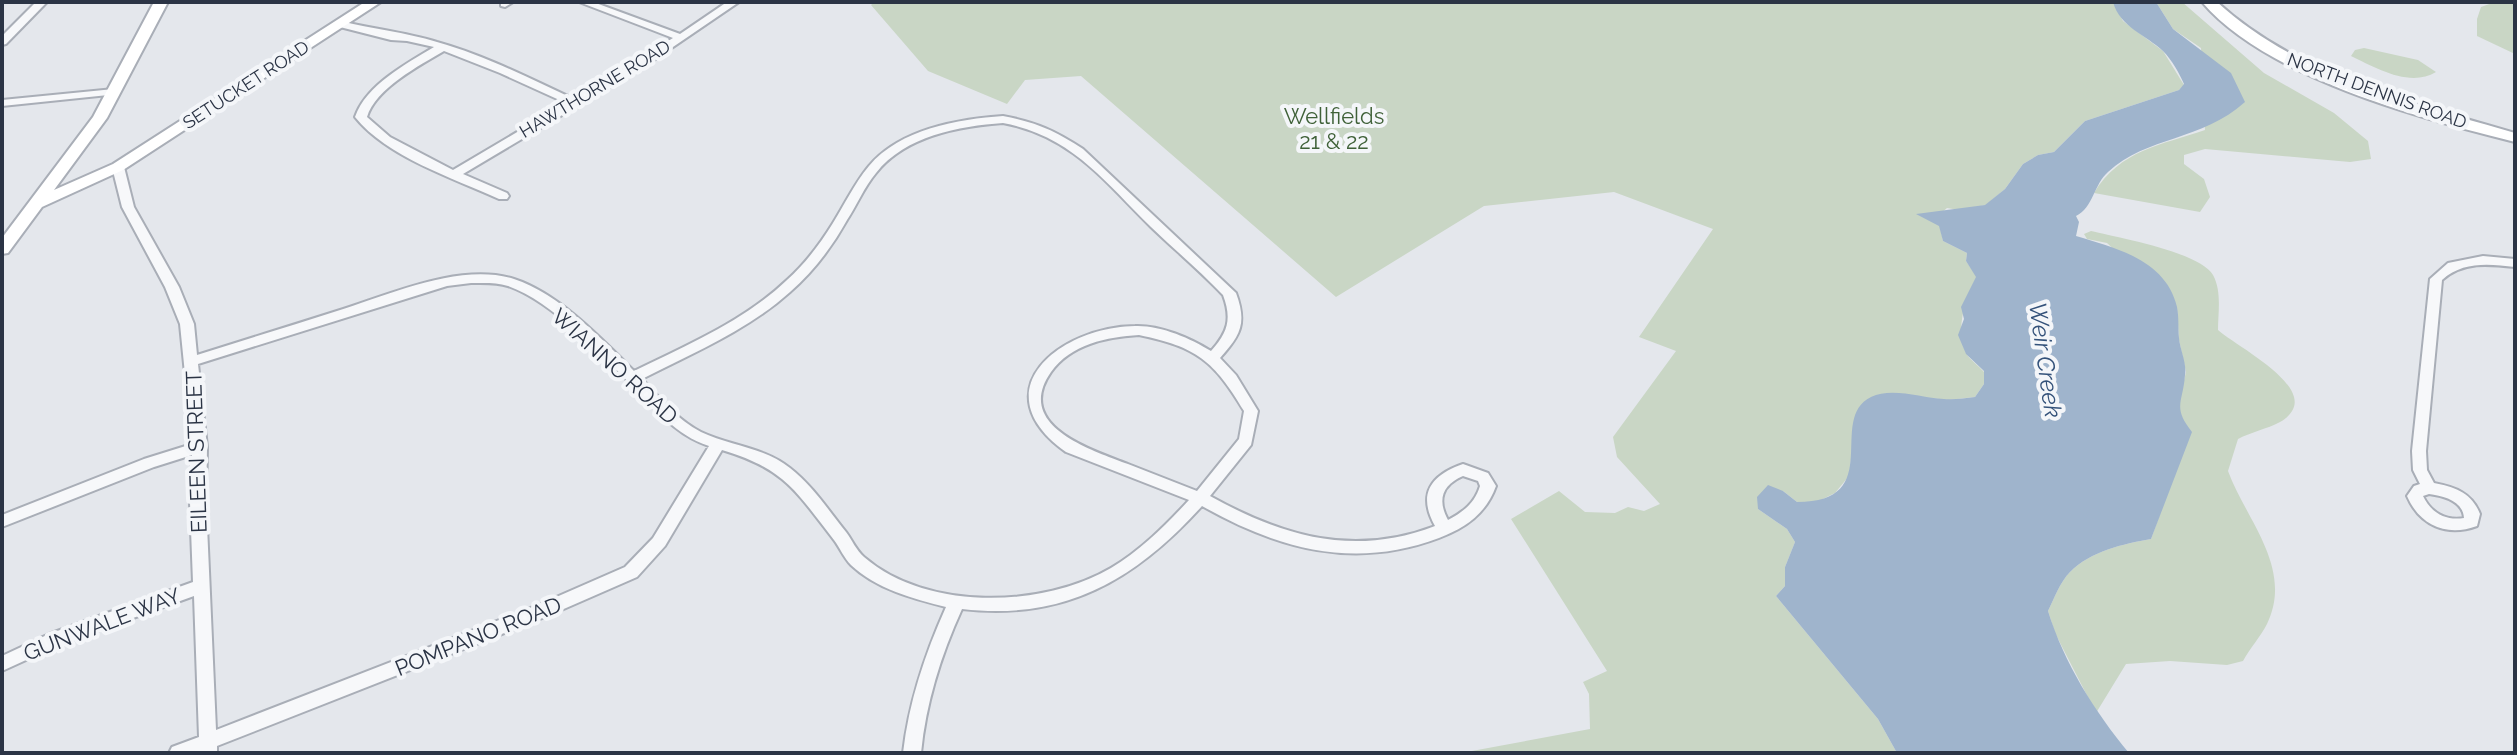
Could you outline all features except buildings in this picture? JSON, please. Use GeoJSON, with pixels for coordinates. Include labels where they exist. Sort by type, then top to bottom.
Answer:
{"type":"FeatureCollection","features":[{"type":"Feature","properties":{"kind":"main road"},"geometry":{"type":"LineString","coordinates":[[2,249],[71,160],[114,92],[161,2]]}},
{"type":"Feature","properties":{"kind":"main road","name":"SETUCKET ROAD"},"geometry":{"type":"LineString","coordinates":[[38,203],[118,167],[374,2]]}},
{"type":"Feature","properties":{"kind":"main road","name":"NORTH DENNIS ROAD"},"geometry":{"type":"LineString","coordinates":[[2209,2],[2235,29],[2276,54],[2357,87],[2515,138]]}},
{"type":"Feature","properties":{"kind":"main road"},"geometry":{"type":"LineString","coordinates":[[71,160],[118,167]]}},
{"type":"Feature","properties":{"kind":"street"},"geometry":{"type":"LineString","coordinates":[[2,42],[42,2]]}},
{"type":"Feature","properties":{"kind":"street"},"geometry":{"type":"LineString","coordinates":[[584,2],[679,37]]}},
{"type":"Feature","properties":{"kind":"street","name":"HAWTHORNE ROAD"},"geometry":{"type":"LineString","coordinates":[[454,174],[734,2]]}},
{"type":"Feature","properties":{"kind":"street"},"geometry":{"type":"LineString","coordinates":[[340,24],[411,37],[442,47],[574,103]]}},
{"type":"Feature","properties":{"kind":"street"},"geometry":{"type":"LineString","coordinates":[[442,47],[425,56],[373,96],[364,105],[361,117],[376,133],[503,196]]}},
{"type":"Feature","properties":{"kind":"street"},"geometry":{"type":"LineString","coordinates":[[2,103],[114,92]]}},
{"type":"Feature","properties":{"kind":"street"},"geometry":{"type":"LineString","coordinates":[[632,378],[722,331],[776,297],[812,262],[837,228],[868,174],[881,159],[899,147],[945,128],[994,119],[1022,120],[1073,147],[1229,293],[1236,312],[1235,331],[1212,358]]}},
{"type":"Feature","properties":{"kind":"street","name":"EILEEN STREET"},"geometry":{"type":"LineString","coordinates":[[118,167],[128,207],[175,291],[187,324],[193,361],[200,447],[198,503],[208,747]]}},
{"type":"Feature","properties":{"kind":"street"},"geometry":{"type":"LineString","coordinates":[[2429,488],[2420,470],[2419,451],[2436,279],[2445,268],[2459,262],[2515,263]]}},
{"type":"Feature","properties":{"kind":"street","name":"WIANNO ROAD"},"geometry":{"type":"LineString","coordinates":[[193,361],[446,282],[494,279],[531,291],[632,378],[684,428],[784,470],[805,490],[857,561],[905,588],[957,601],[1028,602],[1063,595],[1103,580],[1165,536],[1200,498],[1246,441],[1251,411],[1228,373],[1212,358],[1155,333],[1117,331],[1082,341],[1066,351],[1039,378],[1034,389],[1038,416],[1054,439],[1087,455],[1200,498],[1257,528],[1313,545],[1380,549],[1419,541],[1445,529]]}},
{"type":"Feature","properties":{"kind":"street","name":"POMPANO ROAD"},"geometry":{"type":"LineString","coordinates":[[178,753],[208,747],[631,572],[659,542],[718,444]]}},
{"type":"Feature","properties":{"kind":"street"},"geometry":{"type":"LineString","coordinates":[[2,521],[149,463],[200,447]]}},
{"type":"Feature","properties":{"kind":"street","name":"GUNWALE WAY"},"geometry":{"type":"LineString","coordinates":[[2,664],[69,633],[202,586]]}},
{"type":"Feature","properties":{"kind":"street"},"geometry":{"type":"LineString","coordinates":[[912,753],[919,701],[937,645],[957,601]]}},
{"type":"Feature","properties":{"kind":"green space","name":"Wellfields 21 & 22"},"geometry":{"type":"Polygon","coordinates":[[[874,2],[2113,2],[2123,21],[2163,51],[2184,85],[2179,90],[2085,121],[2054,152],[2038,155],[2023,164],[2005,189],[1986,205],[1959,210],[1947,208],[1932,221],[1940,226],[1943,241],[1967,253],[1966,261],[1977,277],[1965,304],[1961,334],[1969,358],[1984,372],[1984,384],[1975,397],[1948,400],[1886,393],[1852,451],[1849,476],[1835,493],[1817,502],[1797,502],[1783,491],[1758,509],[1787,529],[1795,542],[1785,567],[1785,586],[1776,596],[1878,719],[1897,753],[1461,753],[1590,729],[1589,694],[1583,682],[1607,671],[1511,519],[1559,491],[1585,512],[1615,513],[1628,507],[1644,511],[1660,504],[1617,457],[1613,437],[1676,351],[1639,337],[1713,229],[1614,192],[1484,206],[1336,297],[1081,76],[1025,80],[1007,104],[928,71],[871,5],[874,2]]]}},
{"type":"Feature","properties":{"kind":"green space"},"geometry":{"type":"Polygon","coordinates":[[[2156,2],[2182,2],[2264,73],[2334,113],[2368,141],[2371,159],[2350,162],[2205,149],[2184,155],[2184,164],[2204,179],[2210,197],[2200,212],[2094,193],[2116,167],[2129,158],[2157,145],[2205,130],[2201,48],[2173,29],[2156,2]]]}},
{"type":"Feature","properties":{"kind":"green space"},"geometry":{"type":"Polygon","coordinates":[[[2495,2],[2515,2],[2515,54],[2477,36],[2481,7],[2495,2]]]}},
{"type":"Feature","properties":{"kind":"green space"},"geometry":{"type":"Polygon","coordinates":[[[2364,48],[2418,60],[2436,72],[2415,78],[2393,74],[2351,56],[2355,50],[2364,48]]]}},
{"type":"Feature","properties":{"kind":"green space"},"geometry":{"type":"Polygon","coordinates":[[[2091,231],[2175,253],[2205,267],[2213,275],[2218,288],[2218,330],[2275,372],[2288,385],[2294,398],[2293,410],[2280,422],[2238,439],[2228,471],[2264,545],[2275,583],[2274,603],[2262,633],[2243,661],[2227,665],[2170,661],[2126,664],[2096,713],[2055,633],[2048,611],[2063,581],[2078,565],[2108,550],[2151,539],[2169,489],[2180,417],[2179,401],[2186,372],[2179,340],[2177,308],[2107,243],[2087,239],[2084,234],[2091,231]]]}},
{"type":"Feature","properties":{"kind":"water","name":"Weir Creek"},"geometry":{"type":"Polygon","coordinates":[[[2113,2],[2156,2],[2173,29],[2231,73],[2245,102],[2211,124],[2123,160],[2103,177],[2086,207],[2076,216],[2079,222],[2076,236],[2137,258],[2151,267],[2171,291],[2177,307],[2185,366],[2180,410],[2192,432],[2151,539],[2108,550],[2078,565],[2063,581],[2048,611],[2082,686],[2129,753],[1897,753],[1878,719],[1776,596],[1785,586],[1785,567],[1795,542],[1787,529],[1758,509],[1757,497],[1768,485],[1783,491],[1797,502],[1824,498],[1840,489],[1848,475],[1853,423],[1859,408],[1871,397],[1888,393],[1948,399],[1975,397],[1984,384],[1984,371],[1966,354],[1958,335],[1964,319],[1961,307],[1976,277],[1966,261],[1967,253],[1943,241],[1939,226],[1916,214],[1985,205],[2005,189],[2023,164],[2038,155],[2054,152],[2085,121],[2179,90],[2184,84],[2169,58],[2121,18],[2113,2]]]}}]}
